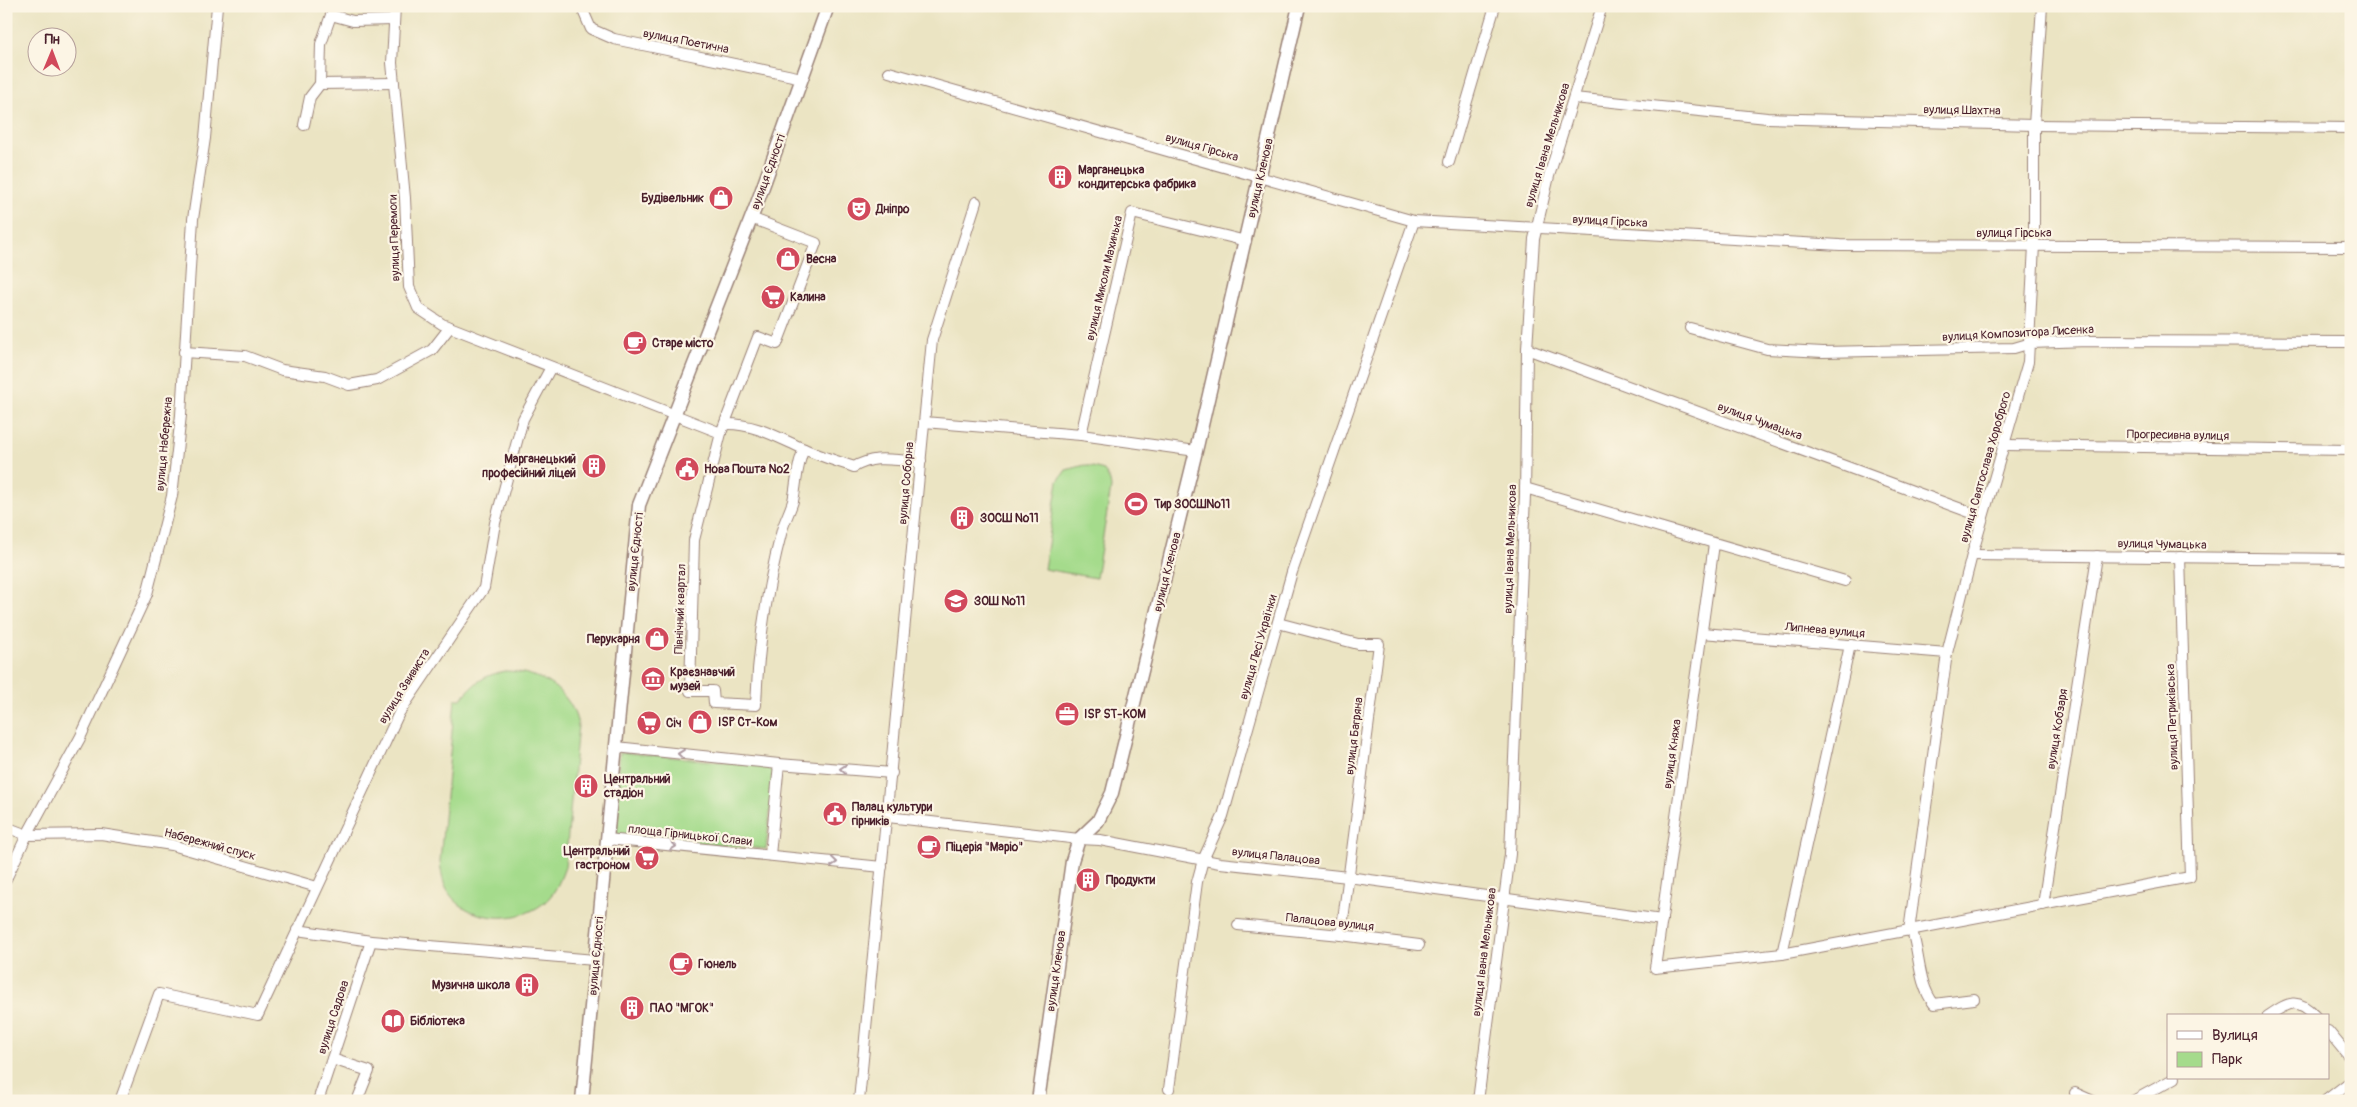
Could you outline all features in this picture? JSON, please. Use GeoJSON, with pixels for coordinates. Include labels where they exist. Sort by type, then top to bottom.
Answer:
{"type":"FeatureCollection","features":[{"type":"Feature","properties":{"kind":"street","name":"вулиця Набережна"},"geometry":{"type":"LineString","coordinates":[[6,879],[27,835],[80,738],[147,594],[172,496],[193,219],[205,138],[218,6]]}},
{"type":"Feature","properties":{"kind":"street","name":"вулиця Перемоги"},"geometry":{"type":"LineString","coordinates":[[395,6],[393,20],[394,83],[405,198],[409,287],[418,308],[450,327],[675,414]]}},
{"type":"Feature","properties":{"kind":"street","name":"вулиця Поетична"},"geometry":{"type":"LineString","coordinates":[[581,6],[591,30],[614,39],[802,78]]}},
{"type":"Feature","properties":{"kind":"street","name":"вулиця Єдності"},"geometry":{"type":"LineString","coordinates":[[582,1101],[639,504],[751,218],[828,6]]}},
{"type":"Feature","properties":{"kind":"street","name":"вулиця Кленова"},"geometry":{"type":"LineString","coordinates":[[1038,1101],[1072,861],[1079,839],[1098,821],[1112,793],[1246,241],[1299,6]]}},
{"type":"Feature","properties":{"kind":"street"},"geometry":{"type":"LineString","coordinates":[[1449,162],[1495,6]]}},
{"type":"Feature","properties":{"kind":"street","name":"вулиця Івана Мельникова"},"geometry":{"type":"LineString","coordinates":[[1478,1101],[1510,854],[1525,488],[1531,263],[1536,230],[1549,176],[1602,6]]}},
{"type":"Feature","properties":{"kind":"street","name":"вулиця Святослава Хороброго"},"geometry":{"type":"LineString","coordinates":[[1911,931],[1946,653],[1972,555],[2006,445],[2028,362],[2031,343],[2034,246],[2034,124],[2042,6]]}},
{"type":"Feature","properties":{"kind":"street"},"geometry":{"type":"LineString","coordinates":[[304,125],[310,97],[320,84],[321,44],[331,15],[353,20],[393,20]]}},
{"type":"Feature","properties":{"kind":"street","name":"вулиця Гірська"},"geometry":{"type":"LineString","coordinates":[[889,72],[1414,221],[1536,230],[1840,245],[2351,247]]}},
{"type":"Feature","properties":{"kind":"street"},"geometry":{"type":"LineString","coordinates":[[320,84],[394,83]]}},
{"type":"Feature","properties":{"kind":"street","name":"вулиця Шахтна"},"geometry":{"type":"LineString","coordinates":[[1574,98],[1767,118],[2351,128]]}},
{"type":"Feature","properties":{"kind":"street","name":"вулиця Соборна"},"geometry":{"type":"LineString","coordinates":[[859,1101],[888,817],[932,340],[976,202]]}},
{"type":"Feature","properties":{"kind":"street","name":"вулиця Миколи Махинька"},"geometry":{"type":"LineString","coordinates":[[1081,435],[1132,213],[1246,241]]}},
{"type":"Feature","properties":{"kind":"street","name":"Північний квартал"},"geometry":{"type":"LineString","coordinates":[[751,218],[816,243],[777,344],[758,336],[723,429],[694,540],[690,690],[713,691],[714,703],[756,704],[757,669],[769,585],[782,528],[793,501],[800,459],[804,449]]}},
{"type":"Feature","properties":{"kind":"street","name":"вулиця Лесі Українки"},"geometry":{"type":"LineString","coordinates":[[1169,1089],[1197,882],[1204,860],[1223,816],[1292,572],[1414,221]]}},
{"type":"Feature","properties":{"kind":"street"},"geometry":{"type":"LineString","coordinates":[[184,352],[245,356],[282,370],[324,376],[349,386],[376,380],[432,350],[450,327]]}},
{"type":"Feature","properties":{"kind":"street","name":"вулиця Композитора Лисенка"},"geometry":{"type":"LineString","coordinates":[[1690,328],[1767,349],[1822,352],[2014,348],[2031,343],[2351,342]]}},
{"type":"Feature","properties":{"kind":"street","name":"вулиця Чумацька"},"geometry":{"type":"LineString","coordinates":[[1528,349],[1984,517]]}},
{"type":"Feature","properties":{"kind":"street","name":"вулиця Звивиста"},"geometry":{"type":"LineString","coordinates":[[120,1101],[159,994],[258,1015],[399,713],[484,588],[495,523],[523,419],[551,367]]}},
{"type":"Feature","properties":{"kind":"street"},"geometry":{"type":"LineString","coordinates":[[675,414],[723,429],[739,424],[759,429],[804,449],[854,467],[866,460],[880,458],[907,462],[921,461]]}},
{"type":"Feature","properties":{"kind":"street"},"geometry":{"type":"LineString","coordinates":[[924,422],[1081,435],[1196,451]]}},
{"type":"Feature","properties":{"kind":"street","name":"Прогресивна вулиця"},"geometry":{"type":"LineString","coordinates":[[2006,445],[2351,450]]}},
{"type":"Feature","properties":{"kind":"street"},"geometry":{"type":"LineString","coordinates":[[1525,488],[1845,581]]}},
{"type":"Feature","properties":{"kind":"street","name":"вулиця Княжа"},"geometry":{"type":"LineString","coordinates":[[1714,544],[1655,968],[1782,954]]}},
{"type":"Feature","properties":{"kind":"street","name":"вулиця Чумацька"},"geometry":{"type":"LineString","coordinates":[[1972,555],[2351,559]]}},
{"type":"Feature","properties":{"kind":"street","name":"вулиця Кобзаря"},"geometry":{"type":"LineString","coordinates":[[2043,905],[2097,556]]}},
{"type":"Feature","properties":{"kind":"street","name":"вулиця Петриківська"},"geometry":{"type":"LineString","coordinates":[[2043,905],[2190,877],[2180,557]]}},
{"type":"Feature","properties":{"kind":"street","name":"вулиця Багряна"},"geometry":{"type":"LineString","coordinates":[[1278,623],[1358,644],[1379,644],[1341,934]]}},
{"type":"Feature","properties":{"kind":"street","name":"Липнева вулиця"},"geometry":{"type":"LineString","coordinates":[[1702,633],[1946,653]]}},
{"type":"Feature","properties":{"kind":"street"},"geometry":{"type":"LineString","coordinates":[[1850,645],[1782,954],[2043,905]]}},
{"type":"Feature","properties":{"kind":"street"},"geometry":{"type":"LineString","coordinates":[[616,747],[779,764],[892,773]]}},
{"type":"Feature","properties":{"kind":"street"},"geometry":{"type":"LineString","coordinates":[[770,855],[779,764]]}},
{"type":"Feature","properties":{"kind":"street","name":"вулиця Палацова"},"geometry":{"type":"LineString","coordinates":[[888,817],[1100,840],[1204,860],[1348,877],[1662,920]]}},
{"type":"Feature","properties":{"kind":"street","name":"Набережний спуск"},"geometry":{"type":"LineString","coordinates":[[6,827],[27,835],[102,834],[172,845],[317,887]]}},
{"type":"Feature","properties":{"kind":"street","name":"площа Гірницької Слави"},"geometry":{"type":"LineString","coordinates":[[607,840],[882,867]]}},
{"type":"Feature","properties":{"kind":"street","name":"Палацова вулиця"},"geometry":{"type":"LineString","coordinates":[[1238,925],[1341,934],[1419,945]]}},
{"type":"Feature","properties":{"kind":"street"},"geometry":{"type":"LineString","coordinates":[[297,930],[371,941],[595,960]]}},
{"type":"Feature","properties":{"kind":"street"},"geometry":{"type":"LineString","coordinates":[[1911,931],[1927,996],[1934,1004],[1974,999]]}},
{"type":"Feature","properties":{"kind":"street","name":"вулиця Садова"},"geometry":{"type":"LineString","coordinates":[[318,1101],[371,941]]}},
{"type":"Feature","properties":{"kind":"street"},"geometry":{"type":"LineString","coordinates":[[2271,1014],[2287,1004],[2298,1003],[2308,1008],[2313,1014]]}},
{"type":"Feature","properties":{"kind":"street"},"geometry":{"type":"LineString","coordinates":[[2330,1033],[2351,1059]]}},
{"type":"Feature","properties":{"kind":"street"},"geometry":{"type":"LineString","coordinates":[[332,1059],[369,1071],[357,1101]]}},
{"type":"Feature","properties":{"kind":"street"},"geometry":{"type":"LineString","coordinates":[[2133,1101],[2171,1080]]}},
{"type":"Feature","properties":{"kind":"street"},"geometry":{"type":"LineString","coordinates":[[2325,1101],[2351,1081]]}},
{"type":"Feature","properties":{"kind":"street"},"geometry":{"type":"LineString","coordinates":[[2075,1093],[2092,1101]]}},
{"type":"Feature","properties":{"kind":"green space"},"geometry":{"type":"Polygon","coordinates":[[[1085,465],[1104,470],[1110,481],[1111,488],[1096,578],[1044,569],[1058,481],[1066,470],[1085,465]]]}},
{"type":"Feature","properties":{"kind":"green space"},"geometry":{"type":"Polygon","coordinates":[[[506,671],[531,675],[552,685],[569,702],[578,725],[565,867],[557,887],[552,895],[538,907],[510,917],[495,917],[466,909],[455,900],[446,888],[440,861],[455,699],[461,699],[471,688],[486,677],[506,671]]]}},
{"type":"Feature","properties":{"kind":"green space"},"geometry":{"type":"Polygon","coordinates":[[[620,752],[775,767],[766,849],[611,834],[620,752]]]}},
{"type":"Feature","properties":{"kind":"place","name":"Марганецька кондитерська фабрика"},"geometry":{"type":"Point","coordinates":[1060,177]}},
{"type":"Feature","properties":{"kind":"place","name":"Будівельник"},"geometry":{"type":"Point","coordinates":[721,198]}},
{"type":"Feature","properties":{"kind":"place","name":"Дніпро"},"geometry":{"type":"Point","coordinates":[859,209]}},
{"type":"Feature","properties":{"kind":"place","name":"Весна"},"geometry":{"type":"Point","coordinates":[788,259]}},
{"type":"Feature","properties":{"kind":"place","name":"Калина"},"geometry":{"type":"Point","coordinates":[773,297]}},
{"type":"Feature","properties":{"kind":"place","name":"Старе місто"},"geometry":{"type":"Point","coordinates":[635,343]}},
{"type":"Feature","properties":{"kind":"place","name":"Марганецький професійний ліцей"},"geometry":{"type":"Point","coordinates":[594,466]}},
{"type":"Feature","properties":{"kind":"place","name":"Нова Пошта №2"},"geometry":{"type":"Point","coordinates":[687,469]}},
{"type":"Feature","properties":{"kind":"place","name":"Тир ЗОСШ№11"},"geometry":{"type":"Point","coordinates":[1136,504]}},
{"type":"Feature","properties":{"kind":"place","name":"ЗОСШ №11"},"geometry":{"type":"Point","coordinates":[962,518]}},
{"type":"Feature","properties":{"kind":"place","name":"ЗОШ №11"},"geometry":{"type":"Point","coordinates":[956,601]}},
{"type":"Feature","properties":{"kind":"place","name":"Перукарня"},"geometry":{"type":"Point","coordinates":[657,639]}},
{"type":"Feature","properties":{"kind":"place","name":"Краєзнавчий музей"},"geometry":{"type":"Point","coordinates":[653,679]}},
{"type":"Feature","properties":{"kind":"place","name":"ISP ST-KOM"},"geometry":{"type":"Point","coordinates":[1067,714]}},
{"type":"Feature","properties":{"kind":"place","name":"ISP Ст-Ком"},"geometry":{"type":"Point","coordinates":[700,722]}},
{"type":"Feature","properties":{"kind":"place","name":"Січ"},"geometry":{"type":"Point","coordinates":[649,723]}},
{"type":"Feature","properties":{"kind":"place","name":"Центральний стадіон"},"geometry":{"type":"Point","coordinates":[586,786]}},
{"type":"Feature","properties":{"kind":"place","name":"Палац культури гірників"},"geometry":{"type":"Point","coordinates":[835,814]}},
{"type":"Feature","properties":{"kind":"place","name":"Піцерія \"Маріо\""},"geometry":{"type":"Point","coordinates":[929,847]}},
{"type":"Feature","properties":{"kind":"place","name":"Центральний гастроном"},"geometry":{"type":"Point","coordinates":[647,858]}},
{"type":"Feature","properties":{"kind":"place","name":"Продукти"},"geometry":{"type":"Point","coordinates":[1088,880]}},
{"type":"Feature","properties":{"kind":"place","name":"Гюнель"},"geometry":{"type":"Point","coordinates":[681,964]}},
{"type":"Feature","properties":{"kind":"place","name":"Музична школа"},"geometry":{"type":"Point","coordinates":[527,985]}},
{"type":"Feature","properties":{"kind":"place","name":"ПАО \"МГОК\""},"geometry":{"type":"Point","coordinates":[632,1008]}},
{"type":"Feature","properties":{"kind":"place","name":"Бібліотека"},"geometry":{"type":"Point","coordinates":[393,1021]}}]}
